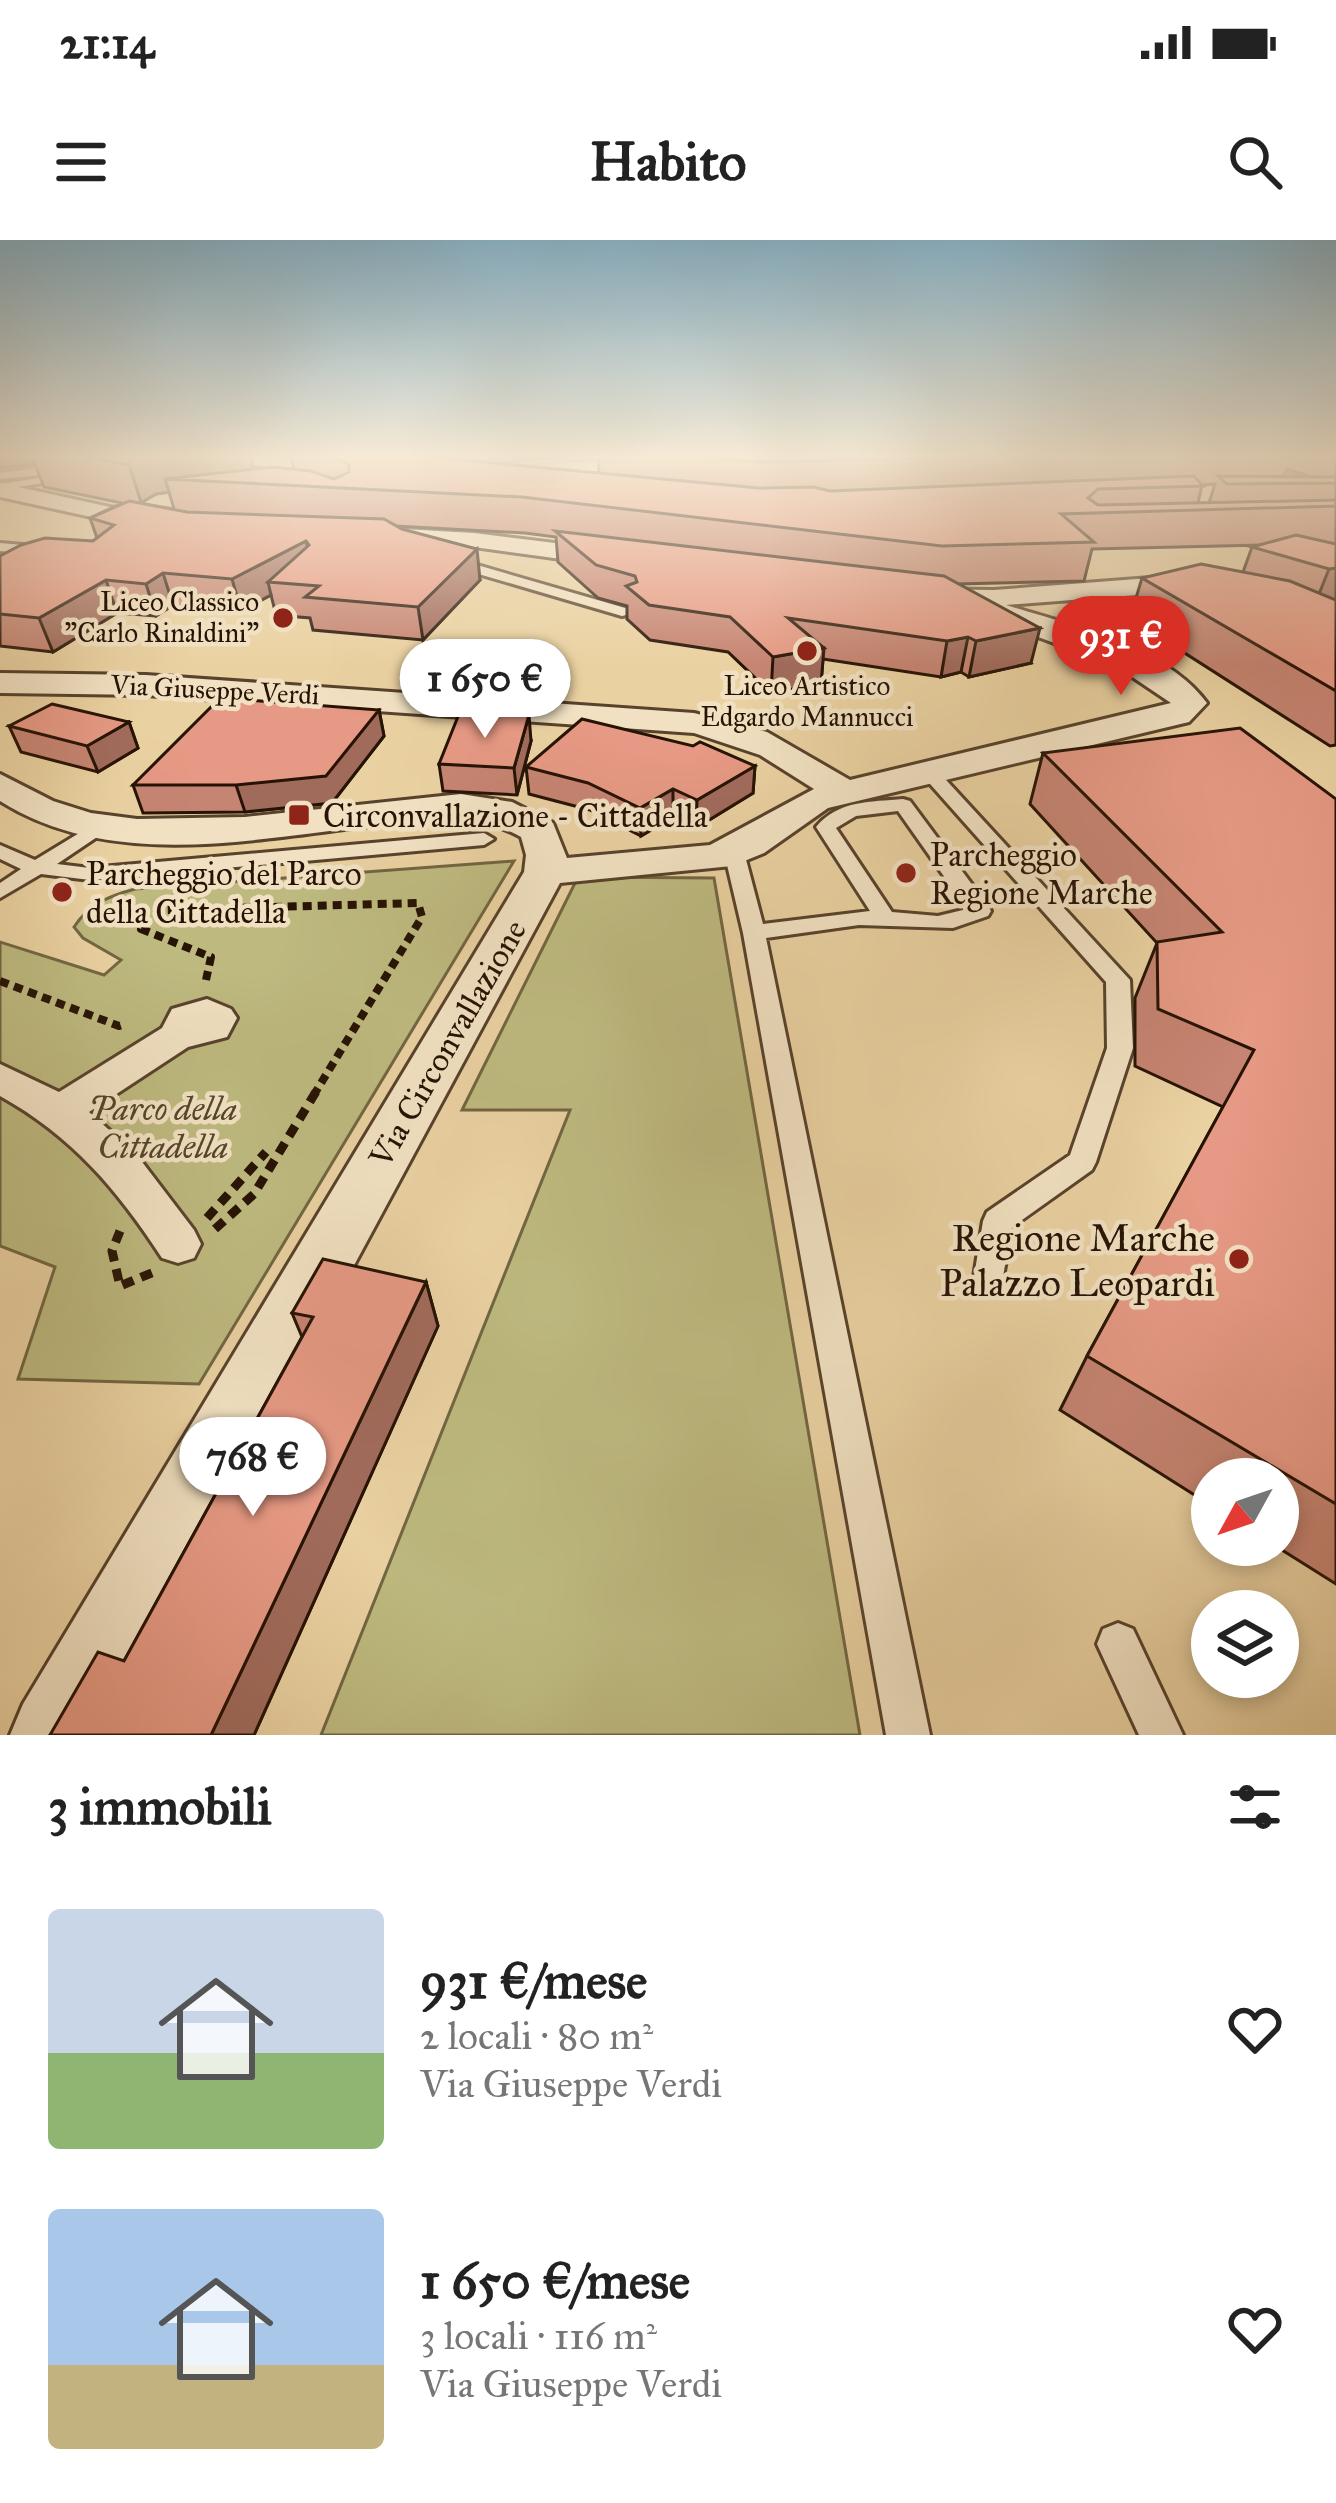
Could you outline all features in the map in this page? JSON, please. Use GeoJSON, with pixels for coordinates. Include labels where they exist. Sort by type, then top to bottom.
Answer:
{"type":"FeatureCollection","features":[{"type":"Feature","properties":{"kind":"street"},"geometry":{"type":"LineString","coordinates":[[165,525],[196,530]]}},
{"type":"Feature","properties":{"kind":"street"},"geometry":{"type":"LineString","coordinates":[[338,533],[474,540],[656,563]]}},
{"type":"Feature","properties":{"kind":"street"},"geometry":{"type":"LineString","coordinates":[[896,593],[960,598],[1150,586],[1225,593]]}},
{"type":"Feature","properties":{"kind":"street"},"geometry":{"type":"LineString","coordinates":[[1086,593],[1081,618],[1096,646]]}},
{"type":"Feature","properties":{"kind":"street"},"geometry":{"type":"LineString","coordinates":[[960,598],[1096,646],[1172,687],[1179,711],[1202,744]]}},
{"type":"Feature","properties":{"kind":"street","name":"Via Giuseppe Verdi"},"geometry":{"type":"LineString","coordinates":[[0,683],[146,685],[694,723],[748,734],[778,747],[842,792]]}},
{"type":"Feature","properties":{"kind":"street"},"geometry":{"type":"LineString","coordinates":[[0,784],[25,806],[99,827],[160,833],[418,809],[495,809],[539,831],[547,855],[545,872],[673,865],[734,852],[801,806],[842,792],[1179,711]]}},
{"type":"Feature","properties":{"kind":"street","name":"Via Circonvallazione"},"geometry":{"type":"LineString","coordinates":[[54,1735],[545,872]]}},
{"type":"Feature","properties":{"kind":"street"},"geometry":{"type":"LineString","coordinates":[[62,1110],[183,1033]]}},
{"type":"Feature","properties":{"kind":"street"},"geometry":{"type":"LineString","coordinates":[[0,1078],[62,1110],[102,1142],[178,1244]]}},
{"type":"Feature","properties":{"kind":"lane"},"geometry":{"type":"LineString","coordinates":[[384,534],[412,552]]}},
{"type":"Feature","properties":{"kind":"lane"},"geometry":{"type":"LineString","coordinates":[[0,551],[64,556]]}},
{"type":"Feature","properties":{"kind":"lane"},"geometry":{"type":"LineString","coordinates":[[434,557],[628,613]]}},
{"type":"Feature","properties":{"kind":"lane"},"geometry":{"type":"LineString","coordinates":[[929,772],[1118,980],[1120,1048],[1082,1162],[998,1221],[988,1283]]}},
{"type":"Feature","properties":{"kind":"lane"},"geometry":{"type":"LineString","coordinates":[[754,933],[813,922],[968,921],[980,911],[903,805],[847,812],[833,817],[826,827],[885,918]]}},
{"type":"Feature","properties":{"kind":"lane"},"geometry":{"type":"LineString","coordinates":[[0,892],[99,827]]}},
{"type":"Feature","properties":{"kind":"lane"},"geometry":{"type":"LineString","coordinates":[[0,851],[34,867],[90,874],[484,838]]}},
{"type":"Feature","properties":{"kind":"lane"},"geometry":{"type":"LineString","coordinates":[[734,852],[754,933],[908,1735]]}},
{"type":"Feature","properties":{"kind":"lane"},"geometry":{"type":"LineString","coordinates":[[1118,1644],[1161,1735]]}},
{"type":"Feature","properties":{"kind":"path"},"geometry":{"type":"LineString","coordinates":[[178,1244],[192,1236],[266,1152]]}},
{"type":"Feature","properties":{"kind":"green space","name":"Parco della Cittadella"},"geometry":{"type":"Polygon","coordinates":[[[514,861],[199,1384],[18,1379],[55,1267],[0,1246],[0,942],[104,975],[121,960],[83,938],[74,927],[100,902],[135,889],[514,861]]]}},
{"type":"Feature","properties":{"kind":"green space"},"geometry":{"type":"Polygon","coordinates":[[[578,877],[714,878],[860,1735],[321,1735],[570,1110],[462,1110],[578,877]]]}},
{"type":"Feature","properties":{"kind":"building"},"geometry":{"type":"Polygon","coordinates":[[[114,525],[394,525],[477,549],[418,607],[305,597],[319,586],[268,582],[309,545],[306,541],[232,579],[163,573],[146,584],[106,580],[39,618],[0,614],[0,556],[45,538],[93,541],[114,525]]]}},
{"type":"Feature","properties":{"kind":"building"},"geometry":{"type":"Polygon","coordinates":[[[760,525],[1074,525],[1094,542],[942,546],[760,525]]]}},
{"type":"Feature","properties":{"kind":"building"},"geometry":{"type":"Polygon","coordinates":[[[555,531],[944,576],[1040,628],[976,641],[968,637],[947,641],[788,618],[824,648],[773,657],[730,617],[649,605],[626,586],[637,582],[635,576],[596,565],[555,531]]]}},
{"type":"Feature","properties":{"kind":"building"},"geometry":{"type":"Polygon","coordinates":[[[1296,535],[1336,544],[1336,568],[1252,547],[1296,535]]]}},
{"type":"Feature","properties":{"kind":"building"},"geometry":{"type":"Polygon","coordinates":[[[1201,564],[1290,581],[1336,600],[1336,691],[1142,578],[1201,564]]]}},
{"type":"Feature","properties":{"kind":"building"},"geometry":{"type":"Polygon","coordinates":[[[220,698],[379,710],[326,776],[236,785],[133,785],[220,698]]]}},
{"type":"Feature","properties":{"kind":"building"},"geometry":{"type":"Polygon","coordinates":[[[52,704],[129,722],[87,746],[9,726],[52,704]]]}},
{"type":"Feature","properties":{"kind":"building"},"geometry":{"type":"Polygon","coordinates":[[[459,714],[529,715],[514,768],[439,764],[459,714]]]}},
{"type":"Feature","properties":{"kind":"building"},"geometry":{"type":"Polygon","coordinates":[[[582,719],[693,746],[700,742],[755,766],[697,800],[673,789],[640,808],[588,783],[526,767],[582,719]]]}},
{"type":"Feature","properties":{"kind":"building","name":"Regione Marche Palazzo Leopardi"},"geometry":{"type":"Polygon","coordinates":[[[1240,728],[1336,799],[1336,1504],[1299,1482],[1299,1458],[1259,1458],[1087,1356],[1254,1050],[1158,1009],[1157,942],[1222,932],[1043,753],[1240,728]]]}},
{"type":"Feature","properties":{"kind":"building"},"geometry":{"type":"Polygon","coordinates":[[[323,1259],[426,1282],[211,1735],[50,1735],[98,1652],[124,1661],[313,1317],[292,1313],[323,1259]]]}},
{"type":"Feature","properties":{"kind":"place","name":"Liceo Classico \"Carlo Rinaldini\""},"geometry":{"type":"Point","coordinates":[283,618]}},
{"type":"Feature","properties":{"kind":"place","name":"Liceo Artistico Edgardo Mannucci"},"geometry":{"type":"Point","coordinates":[807,651]}},
{"type":"Feature","properties":{"kind":"place","name":"Circonvallazione - Cittadella"},"geometry":{"type":"Point","coordinates":[299,815]}},
{"type":"Feature","properties":{"kind":"place","name":"Parcheggio Regione Marche"},"geometry":{"type":"Point","coordinates":[906,873]}},
{"type":"Feature","properties":{"kind":"place","name":"Parcheggio del Parco della Cittadella"},"geometry":{"type":"Point","coordinates":[62,892]}},
{"type":"Feature","properties":{"kind":"place","name":"Regione Marche Palazzo Leopardi"},"geometry":{"type":"Point","coordinates":[1239,1259]}}]}
